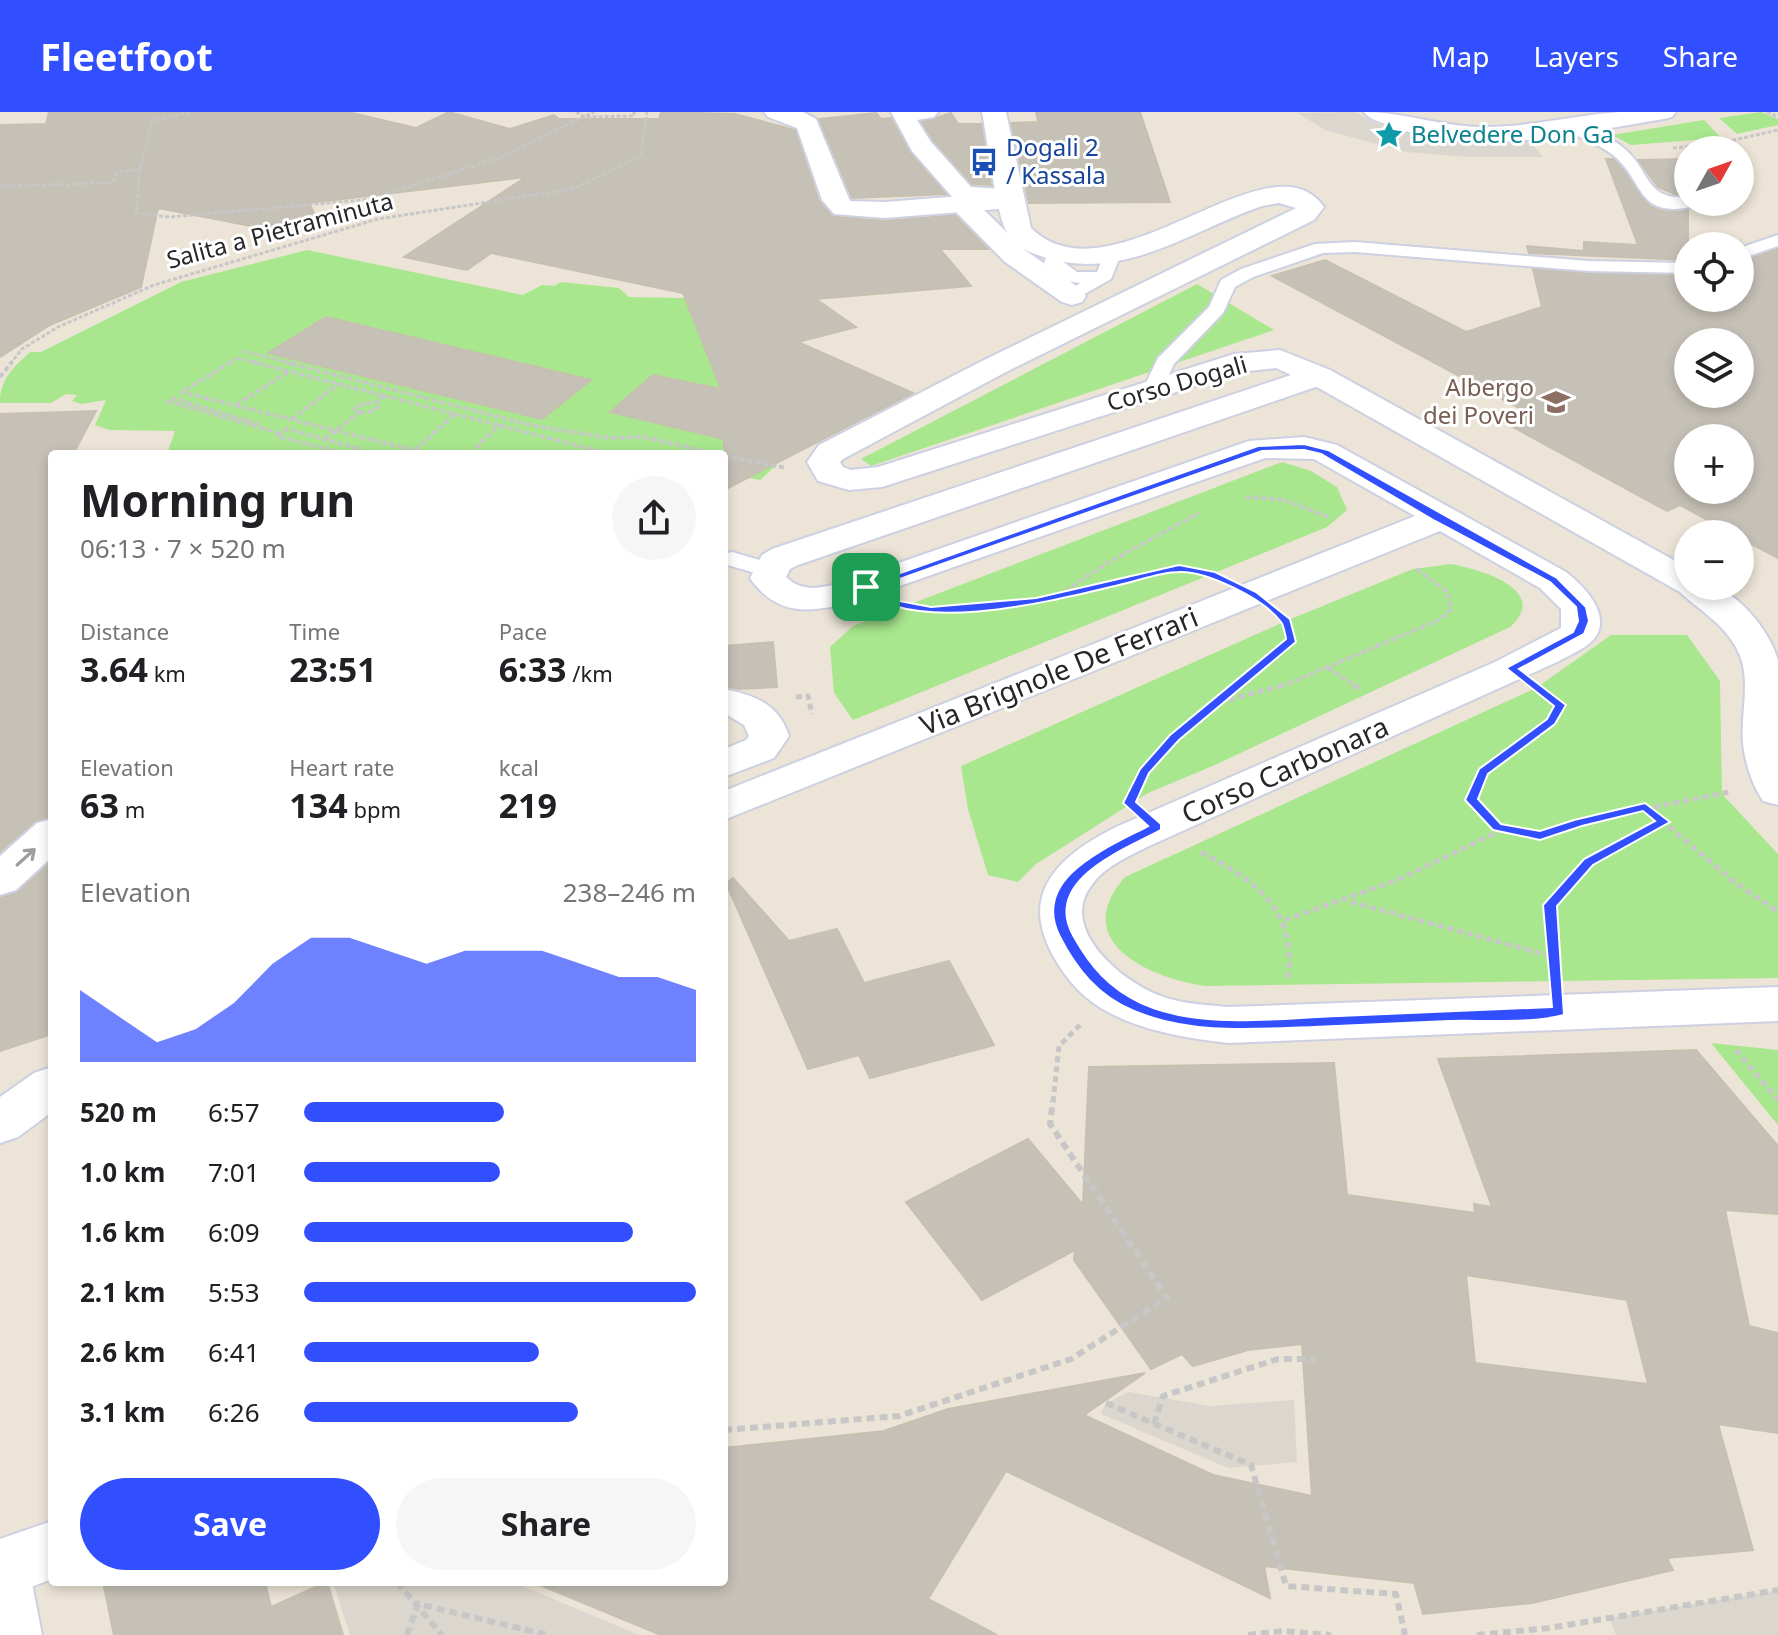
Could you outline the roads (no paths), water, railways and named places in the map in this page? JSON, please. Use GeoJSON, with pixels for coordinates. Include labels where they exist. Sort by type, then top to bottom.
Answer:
{"type":"FeatureCollection","features":[{"type":"Feature","properties":{"kind":"street"},"geometry":{"type":"LineString","coordinates":[[776,112],[791,115],[808,124],[835,200],[843,208],[885,210],[1010,198]]}},
{"type":"Feature","properties":{"kind":"street"},"geometry":{"type":"LineString","coordinates":[[926,112],[901,114],[921,146],[964,195],[1010,198]]}},
{"type":"Feature","properties":{"kind":"street"},"geometry":{"type":"LineString","coordinates":[[994,112],[1010,198],[1018,229],[1026,241],[1056,252],[1112,254]]}},
{"type":"Feature","properties":{"kind":"street"},"geometry":{"type":"LineString","coordinates":[[1376,112],[1414,125],[1466,133],[1517,133],[1664,112]]}},
{"type":"Feature","properties":{"kind":"street","name":"Corso Dogali"},"geometry":{"type":"LineString","coordinates":[[1112,254],[1147,246],[1263,196],[1280,194],[1298,197],[1311,207],[1305,214],[981,373],[831,452],[823,462],[824,468],[838,478],[872,480],[1234,363],[1268,359],[1293,363],[1319,376]]}},
{"type":"Feature","properties":{"kind":"street"},"geometry":{"type":"LineString","coordinates":[[962,203],[1015,256],[1072,296]]}},
{"type":"Feature","properties":{"kind":"street"},"geometry":{"type":"LineString","coordinates":[[1319,376],[1674,575]]}},
{"type":"Feature","properties":{"kind":"street","name":"Corso Dogali"},"geometry":{"type":"LineString","coordinates":[[769,570],[785,557],[1319,376]]}},
{"type":"Feature","properties":{"kind":"street"},"geometry":{"type":"LineString","coordinates":[[769,570],[768,578],[772,586],[793,597],[823,598],[866,587],[1271,447],[1304,447],[1325,452],[1439,519]]}},
{"type":"Feature","properties":{"kind":"street","name":"Via Brignole De Ferrari"},"geometry":{"type":"LineString","coordinates":[[728,804],[1439,519]]}},
{"type":"Feature","properties":{"kind":"street","name":"Corso Carbonara"},"geometry":{"type":"LineString","coordinates":[[1439,519],[1553,580],[1581,607],[1583,621],[1578,634],[1511,668],[1157,827],[1083,866],[1063,894],[1060,913],[1064,932],[1090,975],[1137,1007],[1165,1017],[1228,1025],[1778,1004]]}},
{"type":"Feature","properties":{"kind":"street"},"geometry":{"type":"LineString","coordinates":[[1712,600],[1754,643],[1772,687],[1763,742],[1776,789]]}},
{"type":"Feature","properties":{"kind":"street"},"geometry":{"type":"LineString","coordinates":[[728,703],[753,712],[767,727],[769,736],[760,749],[728,762]]}},
{"type":"Feature","properties":{"kind":"street"},"geometry":{"type":"LineString","coordinates":[[0,880],[48,837]]}},
{"type":"Feature","properties":{"kind":"street"},"geometry":{"type":"LineString","coordinates":[[0,1123],[48,1089]]}},
{"type":"Feature","properties":{"kind":"street"},"geometry":{"type":"LineString","coordinates":[[0,1569],[48,1551]]}},
{"type":"Feature","properties":{"kind":"street"},"geometry":{"type":"LineString","coordinates":[[0,1578],[10,1635]]}},
{"type":"Feature","properties":{"kind":"lane"},"geometry":{"type":"LineString","coordinates":[[1568,126],[1622,154],[1643,191],[1657,199],[1674,201]]}},
{"type":"Feature","properties":{"kind":"lane"},"geometry":{"type":"LineString","coordinates":[[1754,249],[1778,240]]}},
{"type":"Feature","properties":{"kind":"lane"},"geometry":{"type":"LineString","coordinates":[[1153,389],[1165,362],[1217,309],[1227,284],[1247,273],[1321,248],[1379,249],[1617,268],[1674,268]]}},
{"type":"Feature","properties":{"kind":"lane"},"geometry":{"type":"LineString","coordinates":[[1056,252],[1053,263],[1062,272],[1097,279]]}},
{"type":"Feature","properties":{"kind":"lane"},"geometry":{"type":"LineString","coordinates":[[1072,296],[1109,268],[1112,254]]}},
{"type":"Feature","properties":{"kind":"lane"},"geometry":{"type":"LineString","coordinates":[[732,559],[769,570]]}},
{"type":"Feature","properties":{"kind":"place","name":"Belvedere Don Ga"},"geometry":{"type":"Point","coordinates":[1389,135]}},
{"type":"Feature","properties":{"kind":"place","name":"Dogali 2 / Kassala"},"geometry":{"type":"Point","coordinates":[984,162]}},
{"type":"Feature","properties":{"kind":"place","name":"Albergo dei Poveri"},"geometry":{"type":"Point","coordinates":[1556,402]}}]}
